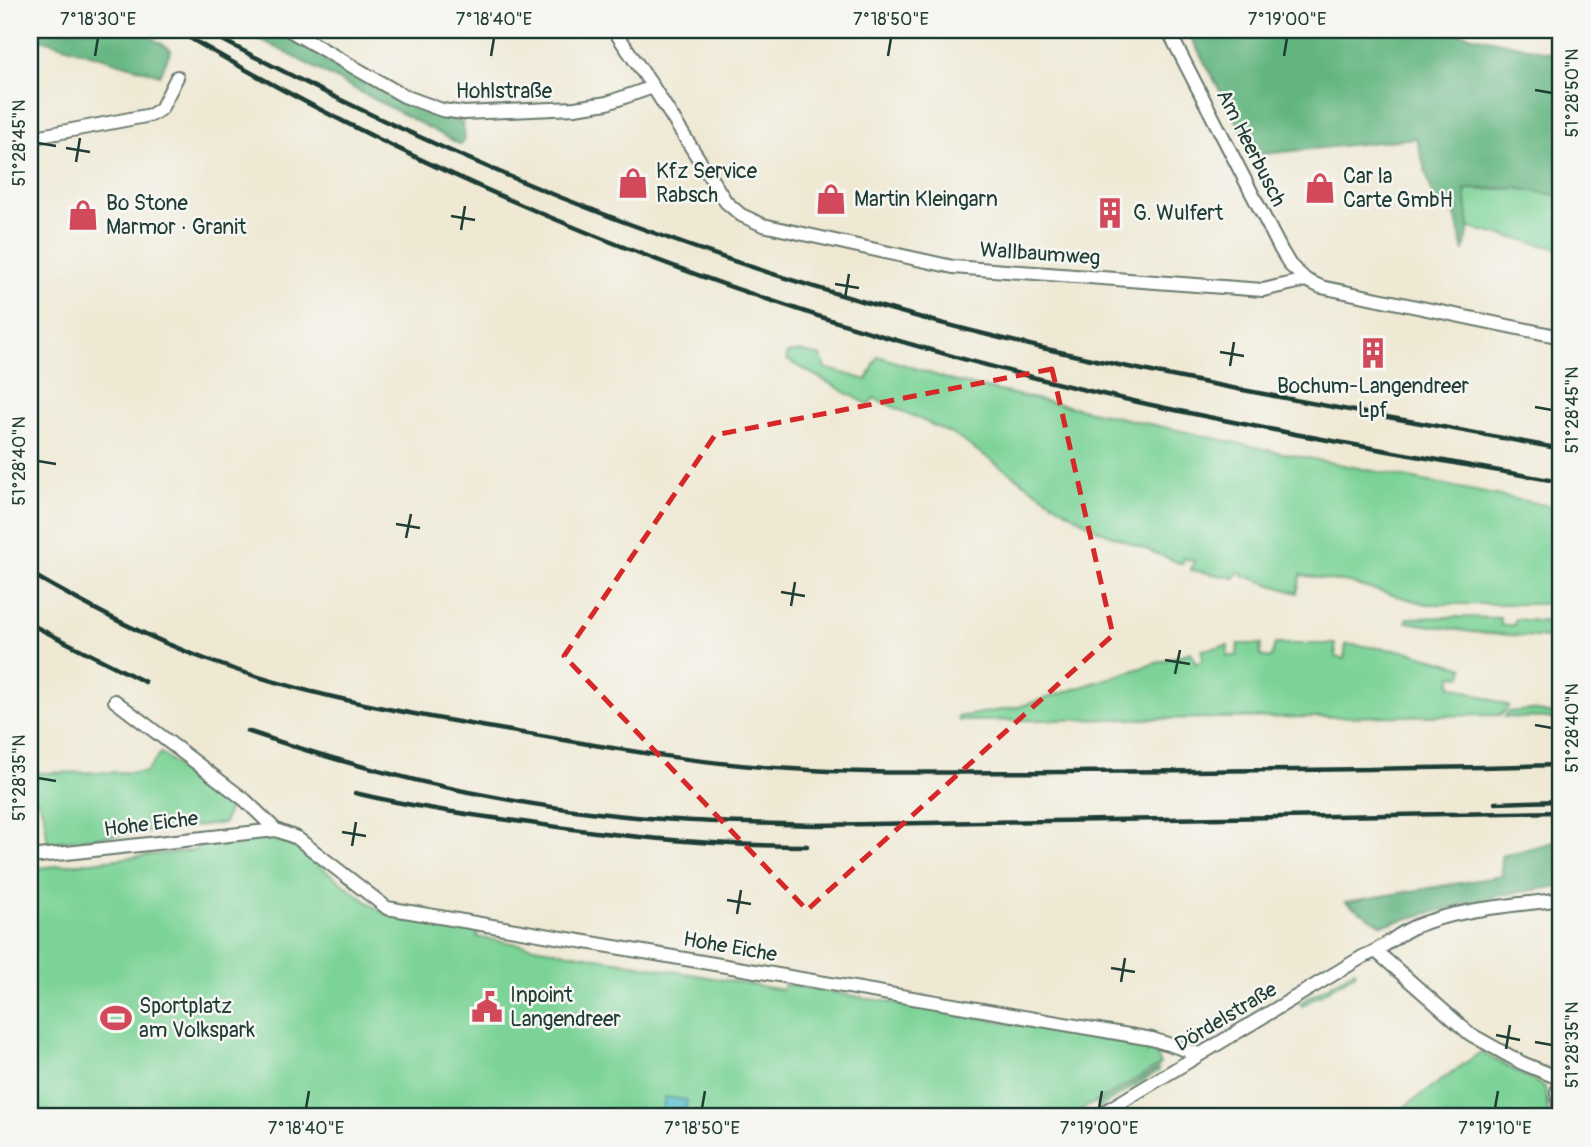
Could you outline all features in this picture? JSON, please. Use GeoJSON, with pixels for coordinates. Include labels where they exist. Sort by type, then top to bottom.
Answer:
{"type":"FeatureCollection","features":[{"type":"Feature","properties":{"kind":"street","name":"Hohlstraße"},"geometry":{"type":"LineString","coordinates":[[289,30],[404,96],[442,110],[464,113],[559,110],[607,103],[653,87]]}},
{"type":"Feature","properties":{"kind":"street","name":"Wallbaumweg"},"geometry":{"type":"LineString","coordinates":[[614,30],[726,202],[741,215],[763,225],[953,268],[1263,290],[1306,280]]}},
{"type":"Feature","properties":{"kind":"street","name":"Am Heerbusch"},"geometry":{"type":"LineString","coordinates":[[1168,30],[1281,250],[1290,265],[1306,280]]}},
{"type":"Feature","properties":{"kind":"street"},"geometry":{"type":"LineString","coordinates":[[30,138],[151,115],[160,109],[177,77]]}},
{"type":"Feature","properties":{"kind":"street"},"geometry":{"type":"LineString","coordinates":[[1306,280],[1321,287],[1561,337]]}},
{"type":"Feature","properties":{"kind":"street","name":"Hohe Eiche"},"geometry":{"type":"LineString","coordinates":[[115,701],[246,800],[276,831]]}},
{"type":"Feature","properties":{"kind":"street","name":"Hohe Eiche"},"geometry":{"type":"LineString","coordinates":[[30,857],[276,831],[297,838],[387,908],[1152,1039],[1199,1054]]}},
{"type":"Feature","properties":{"kind":"street","name":"Dördelstraße"},"geometry":{"type":"LineString","coordinates":[[1097,1117],[1199,1054],[1364,957],[1377,952],[1404,932],[1434,920],[1470,912],[1561,899]]}},
{"type":"Feature","properties":{"kind":"street"},"geometry":{"type":"LineString","coordinates":[[1377,952],[1470,1034],[1522,1063],[1561,1079],[1558,1092],[1561,1117]]}},
{"type":"Feature","properties":{"kind":"highlighted area"},"geometry":{"type":"Polygon","coordinates":[[[1052,369],[1113,635],[807,910],[564,656],[715,435],[1052,369]]]}},
{"type":"Feature","properties":{"kind":"green space"},"geometry":{"type":"Polygon","coordinates":[[[30,30],[140,30],[171,50],[160,75],[30,36],[30,30]]]}},
{"type":"Feature","properties":{"kind":"green space"},"geometry":{"type":"Polygon","coordinates":[[[232,30],[282,30],[463,124],[465,138],[461,145],[262,40],[249,40],[232,30]]]}},
{"type":"Feature","properties":{"kind":"green space"},"geometry":{"type":"Polygon","coordinates":[[[1187,30],[1445,30],[1561,55],[1561,196],[1515,188],[1465,189],[1469,228],[1464,252],[1452,202],[1435,204],[1416,138],[1255,155],[1187,30]]]}},
{"type":"Feature","properties":{"kind":"green space"},"geometry":{"type":"Polygon","coordinates":[[[1515,188],[1561,196],[1561,249],[1469,228],[1465,189],[1515,188]]]}},
{"type":"Feature","properties":{"kind":"green space"},"geometry":{"type":"Polygon","coordinates":[[[799,351],[821,356],[825,368],[867,380],[878,356],[953,381],[1282,453],[1561,508],[1561,604],[1427,604],[1348,583],[1301,575],[1297,593],[1244,576],[1242,573],[1237,573],[1235,578],[1191,570],[1194,561],[1184,558],[1182,564],[1098,530],[954,435],[874,398],[869,405],[787,360],[786,354],[799,351]]]}},
{"type":"Feature","properties":{"kind":"green space"},"geometry":{"type":"Polygon","coordinates":[[[1407,618],[1500,618],[1501,625],[1514,625],[1515,619],[1561,623],[1561,639],[1472,632],[1406,622],[1407,618]]]}},
{"type":"Feature","properties":{"kind":"green space"},"geometry":{"type":"Polygon","coordinates":[[[1238,644],[1261,644],[1260,656],[1271,658],[1275,644],[1335,644],[1336,657],[1344,659],[1346,644],[1411,652],[1464,668],[1462,676],[1452,676],[1450,685],[1509,706],[1501,715],[959,721],[958,717],[1018,707],[1191,652],[1196,664],[1202,660],[1202,650],[1228,645],[1227,656],[1237,656],[1238,644]]]}},
{"type":"Feature","properties":{"kind":"green space"},"geometry":{"type":"Polygon","coordinates":[[[1531,710],[1561,715],[1561,721],[1505,717],[1508,712],[1531,710]]]}},
{"type":"Feature","properties":{"kind":"green space"},"geometry":{"type":"Polygon","coordinates":[[[161,753],[229,806],[224,823],[48,843],[44,814],[37,799],[30,797],[30,773],[146,772],[161,753]]]}},
{"type":"Feature","properties":{"kind":"green space"},"geometry":{"type":"Polygon","coordinates":[[[270,837],[293,846],[378,910],[389,915],[478,931],[477,937],[783,990],[784,984],[1130,1044],[1153,1052],[1160,1065],[1069,1117],[30,1117],[30,869],[197,850],[197,846],[270,837]]]}},
{"type":"Feature","properties":{"kind":"green space"},"geometry":{"type":"Polygon","coordinates":[[[1561,840],[1561,886],[1501,895],[1382,925],[1345,902],[1502,876],[1501,856],[1561,840]]]}},
{"type":"Feature","properties":{"kind":"green space"},"geometry":{"type":"Polygon","coordinates":[[[1355,970],[1356,973],[1302,1006],[1300,1003],[1355,970]]]}},
{"type":"Feature","properties":{"kind":"green space"},"geometry":{"type":"Polygon","coordinates":[[[1481,1052],[1545,1087],[1549,1117],[1390,1117],[1481,1052]]]}},
{"type":"Feature","properties":{"kind":"green space"},"geometry":{"type":"Polygon","coordinates":[[[1158,1069],[1159,1071],[1100,1107],[1097,1104],[1158,1069]]]}},
{"type":"Feature","properties":{"kind":"water"},"geometry":{"type":"Polygon","coordinates":[[[665,1097],[687,1100],[684,1117],[661,1117],[665,1097]]]}},
{"type":"Feature","properties":{"kind":"railway"},"geometry":{"type":"LineString","coordinates":[[176,30],[279,88],[490,191],[709,279],[821,317],[934,351],[1112,396],[1304,436],[1561,482]]}},
{"type":"Feature","properties":{"kind":"railway"},"geometry":{"type":"LineString","coordinates":[[204,30],[376,117],[551,194],[731,260],[823,289],[995,337],[1156,373],[1561,449]]}},
{"type":"Feature","properties":{"kind":"railway"},"geometry":{"type":"LineString","coordinates":[[30,573],[143,633],[213,662],[286,685],[435,718],[709,762],[848,772],[921,773],[1561,765]]}},
{"type":"Feature","properties":{"kind":"railway"},"geometry":{"type":"LineString","coordinates":[[30,624],[145,682]]}},
{"type":"Feature","properties":{"kind":"railway"},"geometry":{"type":"LineString","coordinates":[[247,731],[333,758],[464,791],[553,807],[679,820],[815,825],[1561,812]]}},
{"type":"Feature","properties":{"kind":"railway"},"geometry":{"type":"LineString","coordinates":[[355,793],[442,810],[599,833],[668,840],[807,846]]}},
{"type":"Feature","properties":{"kind":"railway"},"geometry":{"type":"LineString","coordinates":[[1495,803],[1561,801]]}},
{"type":"Feature","properties":{"kind":"place","name":"Kfz Service Rabsch"},"geometry":{"type":"Point","coordinates":[633,183]}},
{"type":"Feature","properties":{"kind":"place","name":"Car la Carte GmbH"},"geometry":{"type":"Point","coordinates":[1320,188]}},
{"type":"Feature","properties":{"kind":"place","name":"Martin Kleingarn"},"geometry":{"type":"Point","coordinates":[831,199]}},
{"type":"Feature","properties":{"kind":"place","name":"G. Wulfert"},"geometry":{"type":"Point","coordinates":[1110,213]}},
{"type":"Feature","properties":{"kind":"place","name":"Bo Stone Marmor · Granit"},"geometry":{"type":"Point","coordinates":[83,215]}},
{"type":"Feature","properties":{"kind":"place","name":"Bochum-Langendreer Lpf"},"geometry":{"type":"Point","coordinates":[1373,353]}},
{"type":"Feature","properties":{"kind":"place","name":"Inpoint Langendreer"},"geometry":{"type":"Point","coordinates":[487,1007]}},
{"type":"Feature","properties":{"kind":"place","name":"Sportplatz am Volkspark"},"geometry":{"type":"Point","coordinates":[116,1018]}}]}
